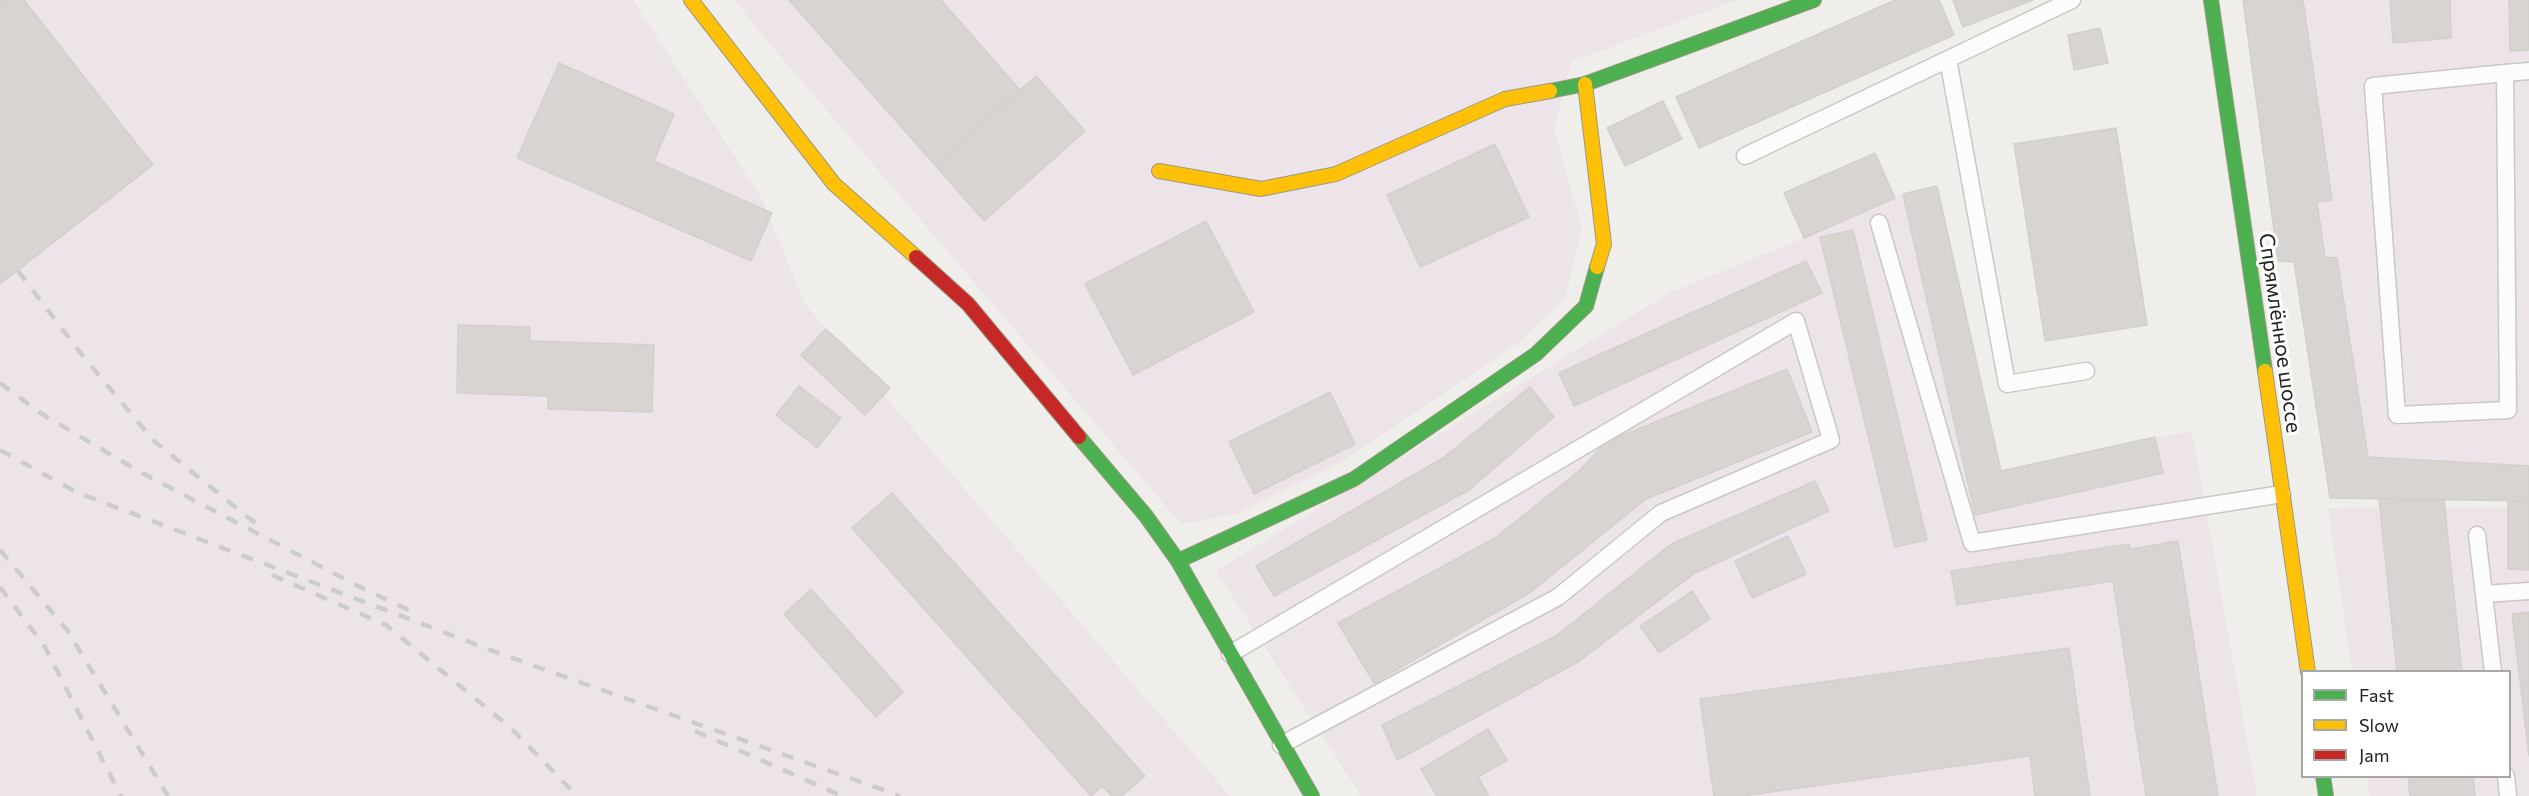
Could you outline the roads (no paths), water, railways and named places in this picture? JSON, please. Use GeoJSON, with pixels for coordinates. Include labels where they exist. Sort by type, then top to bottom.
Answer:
{"type":"FeatureCollection","features":[{"type":"Feature","properties":{"kind":"street"},"geometry":{"type":"LineString","coordinates":[[691,0],[834,183],[968,304],[1146,516],[1178,561],[1312,796]]}},
{"type":"Feature","properties":{"kind":"street"},"geometry":{"type":"LineString","coordinates":[[1159,171],[1260,189],[1336,174],[1505,99],[1585,84],[1786,5],[1814,0]]}},
{"type":"Feature","properties":{"kind":"street","name":"Спрямлённое шоссе"},"geometry":{"type":"LineString","coordinates":[[2211,0],[2308,670]]}},
{"type":"Feature","properties":{"kind":"street"},"geometry":{"type":"LineString","coordinates":[[1178,561],[1354,479],[1536,354],[1586,306],[1604,244],[1585,84]]}},
{"type":"Feature","properties":{"kind":"street"},"geometry":{"type":"LineString","coordinates":[[2323,778],[2326,796]]}},
{"type":"Feature","properties":{"kind":"lane"},"geometry":{"type":"LineString","coordinates":[[1745,156],[2072,0]]}},
{"type":"Feature","properties":{"kind":"lane"},"geometry":{"type":"LineString","coordinates":[[1948,59],[2007,384],[2086,371]]}},
{"type":"Feature","properties":{"kind":"lane"},"geometry":{"type":"LineString","coordinates":[[2505,73],[2508,410],[2397,415],[2373,86],[2505,73],[2529,71]]}},
{"type":"Feature","properties":{"kind":"lane"},"geometry":{"type":"LineString","coordinates":[[1879,223],[1972,543],[2282,494]]}},
{"type":"Feature","properties":{"kind":"lane"},"geometry":{"type":"LineString","coordinates":[[1230,654],[1796,321],[1832,440],[1661,513],[1558,597],[1281,745]]}},
{"type":"Feature","properties":{"kind":"lane"},"geometry":{"type":"LineString","coordinates":[[2477,535],[2493,670]]}},
{"type":"Feature","properties":{"kind":"lane"},"geometry":{"type":"LineString","coordinates":[[2484,594],[2529,591]]}},
{"type":"Feature","properties":{"kind":"lane"},"geometry":{"type":"LineString","coordinates":[[2506,778],[2508,796]]}},
{"type":"Feature","properties":{"kind":"railway"},"geometry":{"type":"LineString","coordinates":[[18,271],[82,355],[154,441],[250,519],[266,529]]}},
{"type":"Feature","properties":{"kind":"railway"},"geometry":{"type":"LineString","coordinates":[[0,383],[42,414],[142,473],[358,586],[415,613]]}},
{"type":"Feature","properties":{"kind":"railway"},"geometry":{"type":"LineString","coordinates":[[0,450],[76,492],[501,654],[900,796]]}},
{"type":"Feature","properties":{"kind":"railway"},"geometry":{"type":"LineString","coordinates":[[0,550],[67,630],[168,796]]}},
{"type":"Feature","properties":{"kind":"railway"},"geometry":{"type":"LineString","coordinates":[[272,575],[386,625],[511,728],[577,796]]}},
{"type":"Feature","properties":{"kind":"railway"},"geometry":{"type":"LineString","coordinates":[[0,587],[45,647],[121,796]]}},
{"type":"Feature","properties":{"kind":"railway"},"geometry":{"type":"LineString","coordinates":[[695,731],[842,796]]}}]}
